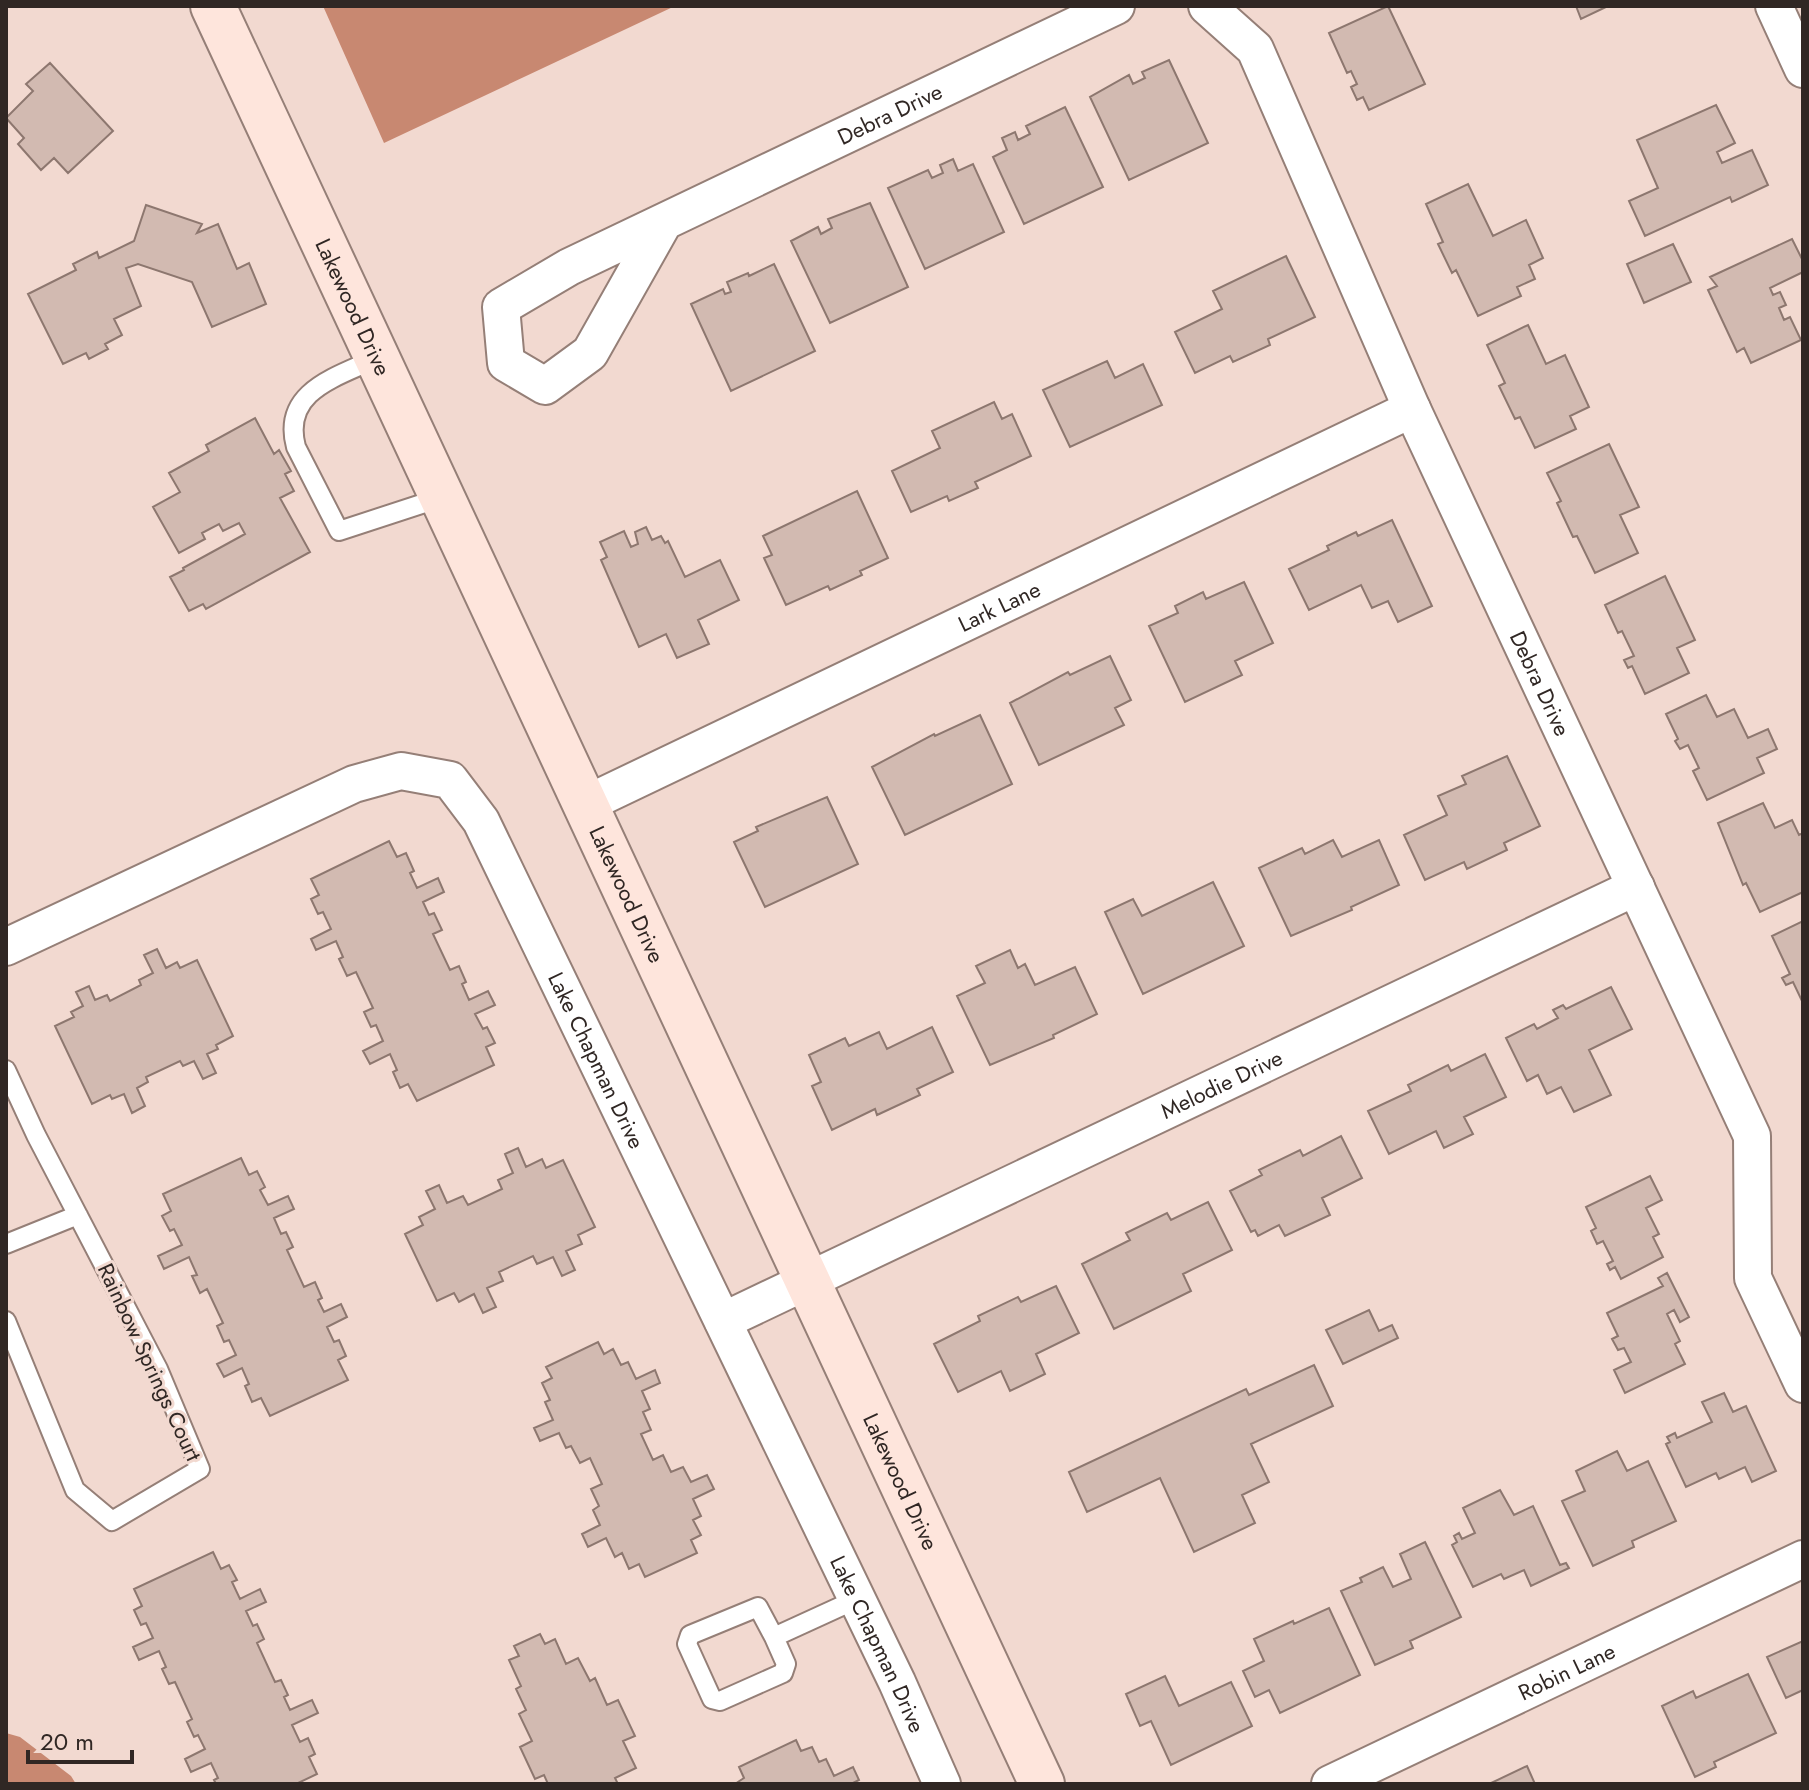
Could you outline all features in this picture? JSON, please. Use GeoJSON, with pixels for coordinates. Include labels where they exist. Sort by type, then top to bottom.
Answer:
{"type":"FeatureCollection","features":[{"type":"Feature","properties":{"kind":"street","name":"Lakewood Drive"},"geometry":{"type":"LineString","coordinates":[[213,6],[1042,1784]]}},
{"type":"Feature","properties":{"kind":"street","name":"Debra Drive"},"geometry":{"type":"LineString","coordinates":[[664,222],[590,353],[545,386],[506,363],[501,307],[569,267],[1116,6]]}},
{"type":"Feature","properties":{"kind":"street","name":"Debra Drive"},"geometry":{"type":"LineString","coordinates":[[1207,6],[1255,49],[1412,409],[1752,1136],[1753,1278],[1803,1384]]}},
{"type":"Feature","properties":{"kind":"street"},"geometry":{"type":"LineString","coordinates":[[1774,6],[1801,60]]}},
{"type":"Feature","properties":{"kind":"street","name":"Lark Lane"},"geometry":{"type":"LineString","coordinates":[[586,804],[1412,409]]}},
{"type":"Feature","properties":{"kind":"street","name":"Lake Chapman Drive"},"geometry":{"type":"LineString","coordinates":[[6,947],[354,784],[401,771],[450,780],[481,821],[857,1599],[942,1784]]}},
{"type":"Feature","properties":{"kind":"street","name":"Melodie Drive"},"geometry":{"type":"LineString","coordinates":[[723,1321],[1636,887]]}},
{"type":"Feature","properties":{"kind":"street","name":"Robin Lane"},"geometry":{"type":"LineString","coordinates":[[1330,1784],[1803,1559]]}},
{"type":"Feature","properties":{"kind":"lane"},"geometry":{"type":"LineString","coordinates":[[377,358],[313,388],[297,408],[292,433],[296,447],[339,531],[443,497]]}},
{"type":"Feature","properties":{"kind":"lane","name":"Rainbow Springs Court"},"geometry":{"type":"LineString","coordinates":[[6,1070],[158,1369],[200,1469],[112,1521],[75,1490],[6,1321]]}},
{"type":"Feature","properties":{"kind":"lane"},"geometry":{"type":"LineString","coordinates":[[6,1244],[78,1215]]}},
{"type":"Feature","properties":{"kind":"lane"},"geometry":{"type":"LineString","coordinates":[[774,1637],[857,1599]]}},
{"type":"Feature","properties":{"kind":"lane"},"geometry":{"type":"LineString","coordinates":[[758,1607],[774,1637],[786,1664],[783,1673],[720,1701],[712,1699],[687,1644],[690,1635],[758,1607]]}},
{"type":"Feature","properties":{"kind":"shaded area"},"geometry":{"type":"Polygon","coordinates":[[[323,6],[675,6],[384,143],[323,6]]]}},
{"type":"Feature","properties":{"kind":"shaded area"},"geometry":{"type":"Polygon","coordinates":[[[6,1733],[20,1737],[71,1776],[76,1784],[6,1784],[6,1733]]]}},
{"type":"Feature","properties":{"kind":"building"},"geometry":{"type":"Polygon","coordinates":[[[1388,6],[1425,84],[1369,110],[1363,97],[1357,100],[1351,87],[1357,84],[1351,71],[1347,73],[1329,33],[1388,6]]]}},
{"type":"Feature","properties":{"kind":"building"},"geometry":{"type":"Polygon","coordinates":[[[1576,6],[1608,6],[1581,19],[1576,6]]]}},
{"type":"Feature","properties":{"kind":"building"},"geometry":{"type":"Polygon","coordinates":[[[1169,60],[1208,143],[1129,180],[1090,97],[1129,75],[1133,84],[1145,78],[1142,72],[1169,60]]]}},
{"type":"Feature","properties":{"kind":"building"},"geometry":{"type":"Polygon","coordinates":[[[50,63],[113,131],[68,173],[54,158],[41,170],[18,144],[24,138],[6,118],[33,91],[26,84],[50,63]]]}},
{"type":"Feature","properties":{"kind":"building"},"geometry":{"type":"Polygon","coordinates":[[[1716,105],[1735,143],[1717,152],[1722,163],[1752,150],[1768,185],[1732,202],[1730,197],[1645,236],[1629,201],[1658,188],[1637,140],[1716,105]]]}},
{"type":"Feature","properties":{"kind":"building"},"geometry":{"type":"Polygon","coordinates":[[[1065,107],[1103,187],[1024,224],[993,157],[1007,150],[1002,138],[1015,132],[1018,140],[1030,134],[1026,126],[1065,107]]]}},
{"type":"Feature","properties":{"kind":"building"},"geometry":{"type":"Polygon","coordinates":[[[953,159],[958,171],[973,164],[1004,232],[925,269],[888,188],[928,170],[932,178],[943,173],[940,165],[953,159]]]}},
{"type":"Feature","properties":{"kind":"building"},"geometry":{"type":"Polygon","coordinates":[[[1468,184],[1493,236],[1526,220],[1543,258],[1529,265],[1535,279],[1517,287],[1521,296],[1478,316],[1456,270],[1452,273],[1438,244],[1443,242],[1426,204],[1468,184]]]}},
{"type":"Feature","properties":{"kind":"building"},"geometry":{"type":"Polygon","coordinates":[[[870,203],[908,287],[830,323],[791,241],[818,227],[821,234],[832,228],[828,219],[870,203]]]}},
{"type":"Feature","properties":{"kind":"building"},"geometry":{"type":"Polygon","coordinates":[[[146,205],[202,224],[197,233],[218,224],[237,269],[249,263],[266,304],[212,327],[192,282],[138,264],[126,268],[141,306],[114,319],[122,335],[105,344],[108,349],[89,359],[86,353],[63,364],[28,294],[76,270],[73,264],[97,252],[99,258],[134,241],[146,205]]]}},
{"type":"Feature","properties":{"kind":"building"},"geometry":{"type":"Polygon","coordinates":[[[1792,239],[1803,261],[1803,272],[1770,288],[1773,295],[1780,292],[1786,305],[1779,308],[1784,320],[1790,317],[1801,340],[1751,363],[1744,348],[1737,352],[1708,290],[1717,286],[1710,277],[1792,239]]]}},
{"type":"Feature","properties":{"kind":"building"},"geometry":{"type":"Polygon","coordinates":[[[1673,244],[1691,282],[1644,303],[1627,264],[1673,244]]]}},
{"type":"Feature","properties":{"kind":"building"},"geometry":{"type":"Polygon","coordinates":[[[1286,256],[1315,317],[1268,339],[1270,345],[1233,362],[1230,356],[1195,373],[1175,332],[1222,309],[1213,291],[1286,256]]]}},
{"type":"Feature","properties":{"kind":"building"},"geometry":{"type":"Polygon","coordinates":[[[774,264],[815,351],[731,391],[691,304],[723,289],[725,294],[731,292],[727,282],[774,264]]]}},
{"type":"Feature","properties":{"kind":"building"},"geometry":{"type":"Polygon","coordinates":[[[1528,325],[1546,364],[1565,355],[1589,407],[1570,416],[1576,429],[1535,448],[1520,417],[1515,419],[1499,386],[1505,383],[1487,345],[1528,325]]]}},
{"type":"Feature","properties":{"kind":"building"},"geometry":{"type":"Polygon","coordinates":[[[1107,361],[1115,378],[1143,364],[1162,405],[1070,447],[1043,390],[1107,361]]]}},
{"type":"Feature","properties":{"kind":"building"},"geometry":{"type":"Polygon","coordinates":[[[994,402],[1002,419],[1012,414],[1031,456],[975,482],[978,488],[949,501],[947,496],[911,512],[892,471],[940,448],[932,431],[994,402]]]}},
{"type":"Feature","properties":{"kind":"building"},"geometry":{"type":"Polygon","coordinates":[[[255,418],[274,454],[279,450],[291,471],[285,474],[294,491],[280,498],[310,552],[206,609],[203,604],[189,611],[170,577],[245,534],[239,523],[223,531],[219,524],[202,533],[205,539],[179,553],[153,507],[180,492],[169,473],[209,451],[206,445],[255,418]]]}},
{"type":"Feature","properties":{"kind":"building"},"geometry":{"type":"Polygon","coordinates":[[[1609,444],[1639,507],[1620,515],[1638,553],[1595,573],[1577,536],[1573,537],[1557,503],[1561,501],[1547,473],[1609,444]]]}},
{"type":"Feature","properties":{"kind":"building"},"geometry":{"type":"Polygon","coordinates":[[[857,491],[888,558],[830,590],[828,586],[786,605],[764,558],[772,555],[763,536],[857,491]]]}},
{"type":"Feature","properties":{"kind":"building"},"geometry":{"type":"Polygon","coordinates":[[[1392,520],[1432,606],[1398,622],[1388,601],[1372,608],[1361,585],[1309,610],[1289,569],[1329,550],[1327,546],[1356,532],[1358,536],[1392,520]]]}},
{"type":"Feature","properties":{"kind":"building"},"geometry":{"type":"Polygon","coordinates":[[[646,527],[652,540],[661,536],[665,543],[668,541],[685,577],[720,560],[739,600],[698,620],[709,644],[677,658],[666,634],[639,647],[601,560],[607,557],[600,542],[624,531],[631,547],[638,544],[635,532],[646,527]]]}},
{"type":"Feature","properties":{"kind":"building"},"geometry":{"type":"Polygon","coordinates":[[[1665,576],[1695,640],[1677,648],[1689,673],[1645,694],[1632,666],[1628,668],[1624,660],[1634,656],[1622,631],[1618,633],[1605,605],[1665,576]]]}},
{"type":"Feature","properties":{"kind":"building"},"geometry":{"type":"Polygon","coordinates":[[[1244,582],[1273,643],[1235,661],[1242,675],[1185,702],[1149,626],[1178,613],[1175,606],[1203,592],[1206,599],[1244,582]]]}},
{"type":"Feature","properties":{"kind":"building"},"geometry":{"type":"Polygon","coordinates":[[[1110,656],[1131,700],[1115,708],[1124,725],[1039,765],[1010,703],[1068,672],[1070,675],[1110,656]]]}},
{"type":"Feature","properties":{"kind":"building"},"geometry":{"type":"Polygon","coordinates":[[[1706,695],[1717,717],[1734,709],[1748,738],[1768,729],[1777,749],[1757,758],[1764,773],[1707,800],[1693,771],[1699,768],[1688,745],[1680,749],[1675,741],[1678,739],[1666,714],[1706,695]]]}},
{"type":"Feature","properties":{"kind":"building"},"geometry":{"type":"Polygon","coordinates":[[[980,715],[1012,784],[905,835],[872,767],[934,734],[980,715]]]}},
{"type":"Feature","properties":{"kind":"building"},"geometry":{"type":"Polygon","coordinates":[[[1507,756],[1540,826],[1504,843],[1507,850],[1467,869],[1464,862],[1425,880],[1404,835],[1447,815],[1438,796],[1466,784],[1462,776],[1507,756]]]}},
{"type":"Feature","properties":{"kind":"building"},"geometry":{"type":"Polygon","coordinates":[[[827,797],[858,864],[765,907],[734,842],[758,831],[756,827],[827,797]]]}},
{"type":"Feature","properties":{"kind":"building"},"geometry":{"type":"Polygon","coordinates":[[[1763,803],[1775,828],[1792,820],[1799,835],[1803,833],[1803,892],[1760,912],[1746,883],[1743,885],[1718,823],[1763,803]]]}},
{"type":"Feature","properties":{"kind":"building"},"geometry":{"type":"Polygon","coordinates":[[[1333,840],[1342,857],[1379,840],[1399,885],[1351,907],[1352,910],[1291,936],[1259,868],[1302,848],[1305,854],[1333,840]]]}},
{"type":"Feature","properties":{"kind":"building"},"geometry":{"type":"Polygon","coordinates":[[[389,841],[397,857],[406,853],[417,888],[438,878],[444,892],[423,902],[429,915],[434,913],[442,930],[433,934],[450,970],[459,966],[469,1000],[488,991],[495,1005],[475,1014],[483,1029],[487,1027],[495,1043],[486,1047],[494,1065],[417,1101],[408,1084],[400,1088],[390,1054],[370,1064],[363,1051],[383,1041],[376,1025],[371,1027],[364,1012],[373,1008],[356,972],[347,976],[339,959],[343,957],[336,941],[316,950],[311,939],[331,929],[323,912],[318,914],[311,899],[319,895],[311,879],[389,841]]]}},
{"type":"Feature","properties":{"kind":"building"},"geometry":{"type":"Polygon","coordinates":[[[1213,882],[1244,946],[1143,994],[1105,912],[1133,899],[1142,916],[1213,882]]]}},
{"type":"Feature","properties":{"kind":"building"},"geometry":{"type":"Polygon","coordinates":[[[1803,921],[1803,1003],[1793,982],[1786,985],[1782,978],[1790,974],[1772,936],[1803,921]]]}},
{"type":"Feature","properties":{"kind":"building"},"geometry":{"type":"Polygon","coordinates":[[[157,949],[166,968],[177,962],[180,968],[197,960],[233,1036],[207,1054],[216,1073],[203,1079],[194,1061],[183,1066],[180,1061],[146,1077],[148,1082],[137,1088],[145,1106],[132,1113],[124,1094],[112,1099],[110,1095],[92,1104],[55,1026],[74,1017],[71,1012],[83,1006],[76,992],[89,986],[95,1000],[107,995],[110,1001],[141,985],[139,980],[153,973],[144,955],[157,949]]]}},
{"type":"Feature","properties":{"kind":"building"},"geometry":{"type":"Polygon","coordinates":[[[1010,950],[1018,968],[1025,964],[1035,985],[1075,967],[1097,1014],[1053,1035],[1054,1038],[990,1065],[957,996],[985,983],[976,966],[1010,950]]]}},
{"type":"Feature","properties":{"kind":"building"},"geometry":{"type":"Polygon","coordinates":[[[1611,987],[1632,1029],[1589,1050],[1611,1095],[1574,1112],[1561,1087],[1547,1094],[1538,1075],[1527,1081],[1506,1038],[1534,1024],[1537,1029],[1558,1018],[1553,1010],[1563,1005],[1566,1009],[1611,987]]]}},
{"type":"Feature","properties":{"kind":"building"},"geometry":{"type":"Polygon","coordinates":[[[932,1027],[953,1072],[917,1089],[920,1095],[877,1115],[875,1109],[832,1130],[812,1086],[821,1082],[809,1055],[845,1038],[849,1046],[879,1032],[887,1049],[932,1027]]]}},
{"type":"Feature","properties":{"kind":"building"},"geometry":{"type":"Polygon","coordinates":[[[1485,1054],[1506,1097],[1464,1117],[1473,1134],[1444,1148],[1436,1131],[1389,1154],[1368,1111],[1411,1091],[1408,1085],[1448,1065],[1451,1071],[1485,1054]]]}},
{"type":"Feature","properties":{"kind":"building"},"geometry":{"type":"Polygon","coordinates":[[[1341,1136],[1362,1178],[1322,1198],[1330,1215],[1285,1236],[1279,1225],[1258,1236],[1255,1230],[1251,1232],[1230,1191],[1262,1175],[1259,1170],[1300,1150],[1303,1156],[1341,1136]]]}},
{"type":"Feature","properties":{"kind":"building"},"geometry":{"type":"Polygon","coordinates":[[[518,1148],[526,1167],[542,1159],[546,1168],[563,1160],[595,1227],[578,1235],[582,1244],[566,1251],[575,1270],[562,1276],[553,1257],[537,1264],[533,1256],[499,1272],[503,1281],[487,1288],[496,1307],[483,1313],[474,1294],[459,1302],[454,1293],[437,1301],[405,1234],[423,1225],[419,1217],[435,1209],[426,1191],[439,1185],[447,1203],[463,1196],[468,1205],[502,1189],[498,1180],[513,1173],[505,1154],[518,1148]]]}},
{"type":"Feature","properties":{"kind":"building"},"geometry":{"type":"Polygon","coordinates":[[[241,1158],[249,1175],[257,1171],[265,1187],[260,1190],[268,1205],[288,1196],[294,1209],[274,1218],[281,1234],[286,1232],[293,1247],[287,1250],[304,1287],[315,1282],[324,1312],[341,1304],[347,1317],[327,1327],[334,1342],[339,1340],[346,1356],[338,1360],[348,1380],[270,1416],[261,1398],[252,1402],[242,1368],[224,1377],[217,1364],[236,1355],[229,1340],[224,1342],[217,1326],[223,1323],[207,1289],[200,1293],[192,1276],[197,1275],[189,1257],[164,1269],[158,1256],[182,1245],[174,1229],[170,1231],[162,1216],[171,1211],[163,1194],[241,1158]]]}},
{"type":"Feature","properties":{"kind":"building"},"geometry":{"type":"Polygon","coordinates":[[[1650,1176],[1662,1200],[1646,1208],[1659,1234],[1653,1237],[1663,1257],[1621,1279],[1615,1267],[1610,1270],[1607,1264],[1613,1261],[1603,1241],[1597,1244],[1591,1231],[1596,1228],[1586,1207],[1650,1176]]]}},
{"type":"Feature","properties":{"kind":"building"},"geometry":{"type":"Polygon","coordinates":[[[1208,1202],[1232,1250],[1183,1274],[1191,1291],[1114,1329],[1082,1264],[1130,1240],[1126,1233],[1167,1213],[1171,1220],[1208,1202]]]}},
{"type":"Feature","properties":{"kind":"building"},"geometry":{"type":"Polygon","coordinates":[[[1667,1273],[1689,1317],[1680,1322],[1674,1310],[1667,1314],[1680,1341],[1675,1344],[1685,1364],[1625,1393],[1614,1370],[1631,1362],[1624,1348],[1618,1350],[1612,1339],[1618,1336],[1607,1313],[1663,1286],[1658,1278],[1667,1273]]]}},
{"type":"Feature","properties":{"kind":"building"},"geometry":{"type":"Polygon","coordinates":[[[1056,1286],[1079,1333],[1036,1354],[1045,1374],[1010,1391],[1001,1371],[958,1392],[934,1344],[980,1321],[978,1316],[1018,1297],[1021,1302],[1056,1286]]]}},
{"type":"Feature","properties":{"kind":"building"},"geometry":{"type":"Polygon","coordinates":[[[1369,1310],[1379,1331],[1392,1325],[1398,1338],[1343,1364],[1326,1330],[1369,1310]]]}},
{"type":"Feature","properties":{"kind":"building"},"geometry":{"type":"Polygon","coordinates":[[[598,1342],[604,1354],[613,1349],[621,1365],[628,1362],[636,1379],[655,1370],[660,1383],[642,1391],[650,1409],[643,1412],[651,1430],[641,1434],[653,1460],[663,1455],[671,1472],[683,1467],[691,1482],[707,1475],[714,1489],[693,1499],[701,1516],[693,1520],[701,1535],[691,1540],[697,1553],[645,1577],[639,1564],[629,1569],[622,1553],[615,1557],[606,1538],[588,1547],[582,1534],[600,1525],[593,1510],[599,1506],[591,1489],[602,1484],[590,1458],[580,1463],[571,1446],[566,1448],[559,1433],[540,1441],[534,1428],[553,1420],[545,1402],[550,1400],[542,1383],[552,1378],[546,1367],[598,1342]]]}},
{"type":"Feature","properties":{"kind":"building"},"geometry":{"type":"Polygon","coordinates":[[[1314,1365],[1333,1406],[1251,1444],[1269,1482],[1242,1495],[1255,1523],[1194,1552],[1160,1478],[1087,1512],[1069,1472],[1246,1389],[1249,1395],[1314,1365]]]}},
{"type":"Feature","properties":{"kind":"building"},"geometry":{"type":"Polygon","coordinates":[[[1724,1393],[1733,1412],[1746,1406],[1776,1471],[1752,1482],[1745,1467],[1719,1479],[1716,1473],[1686,1487],[1666,1444],[1670,1442],[1667,1437],[1675,1433],[1677,1438],[1712,1422],[1702,1402],[1724,1393]]]}},
{"type":"Feature","properties":{"kind":"building"},"geometry":{"type":"Polygon","coordinates":[[[1617,1451],[1627,1471],[1648,1461],[1676,1521],[1632,1541],[1634,1547],[1593,1566],[1562,1501],[1585,1491],[1576,1471],[1617,1451]]]}},
{"type":"Feature","properties":{"kind":"building"},"geometry":{"type":"Polygon","coordinates":[[[1500,1490],[1514,1515],[1533,1506],[1560,1565],[1566,1563],[1569,1568],[1531,1586],[1524,1570],[1504,1579],[1501,1574],[1473,1587],[1452,1545],[1457,1542],[1454,1536],[1459,1533],[1462,1539],[1475,1533],[1463,1508],[1500,1490]]]}},
{"type":"Feature","properties":{"kind":"building"},"geometry":{"type":"Polygon","coordinates":[[[1425,1542],[1461,1617],[1410,1641],[1413,1648],[1375,1665],[1341,1591],[1362,1582],[1360,1578],[1383,1567],[1393,1587],[1411,1579],[1400,1554],[1425,1542]]]}},
{"type":"Feature","properties":{"kind":"building"},"geometry":{"type":"Polygon","coordinates":[[[213,1552],[221,1569],[229,1565],[237,1580],[232,1582],[240,1599],[260,1589],[266,1602],[246,1611],[264,1639],[257,1643],[275,1682],[281,1680],[290,1710],[312,1700],[318,1713],[292,1725],[300,1742],[308,1738],[315,1754],[309,1757],[317,1774],[296,1784],[216,1784],[214,1780],[218,1778],[211,1763],[191,1772],[185,1759],[205,1749],[198,1735],[194,1737],[187,1722],[192,1719],[175,1682],[169,1684],[159,1651],[139,1660],[133,1647],[153,1638],[146,1623],[141,1625],[134,1610],[142,1606],[134,1589],[213,1552]]]}},
{"type":"Feature","properties":{"kind":"building"},"geometry":{"type":"Polygon","coordinates":[[[1329,1608],[1360,1675],[1280,1713],[1269,1690],[1255,1697],[1243,1671],[1264,1661],[1254,1639],[1329,1608]]]}},
{"type":"Feature","properties":{"kind":"building"},"geometry":{"type":"Polygon","coordinates":[[[540,1634],[545,1644],[555,1639],[566,1664],[578,1658],[590,1681],[595,1678],[607,1705],[618,1700],[635,1736],[623,1741],[636,1768],[615,1778],[618,1784],[548,1784],[544,1775],[535,1779],[520,1747],[532,1741],[519,1714],[526,1710],[516,1689],[521,1686],[509,1660],[519,1656],[514,1646],[540,1634]]]}},
{"type":"Feature","properties":{"kind":"building"},"geometry":{"type":"Polygon","coordinates":[[[1803,1641],[1803,1690],[1786,1698],[1767,1657],[1803,1641]]]}},
{"type":"Feature","properties":{"kind":"building"},"geometry":{"type":"Polygon","coordinates":[[[1748,1674],[1776,1733],[1714,1762],[1716,1767],[1695,1777],[1662,1706],[1693,1691],[1696,1698],[1748,1674]]]}},
{"type":"Feature","properties":{"kind":"building"},"geometry":{"type":"Polygon","coordinates":[[[1165,1676],[1179,1706],[1231,1682],[1252,1726],[1171,1765],[1151,1721],[1140,1726],[1126,1694],[1165,1676]]]}},
{"type":"Feature","properties":{"kind":"building"},"geometry":{"type":"Polygon","coordinates":[[[796,1740],[801,1751],[812,1747],[819,1762],[826,1759],[834,1776],[853,1767],[859,1780],[851,1784],[735,1784],[744,1778],[739,1767],[796,1740]]]}},
{"type":"Feature","properties":{"kind":"building"},"geometry":{"type":"Polygon","coordinates":[[[1527,1766],[1535,1784],[1489,1784],[1527,1766]]]}}]}
